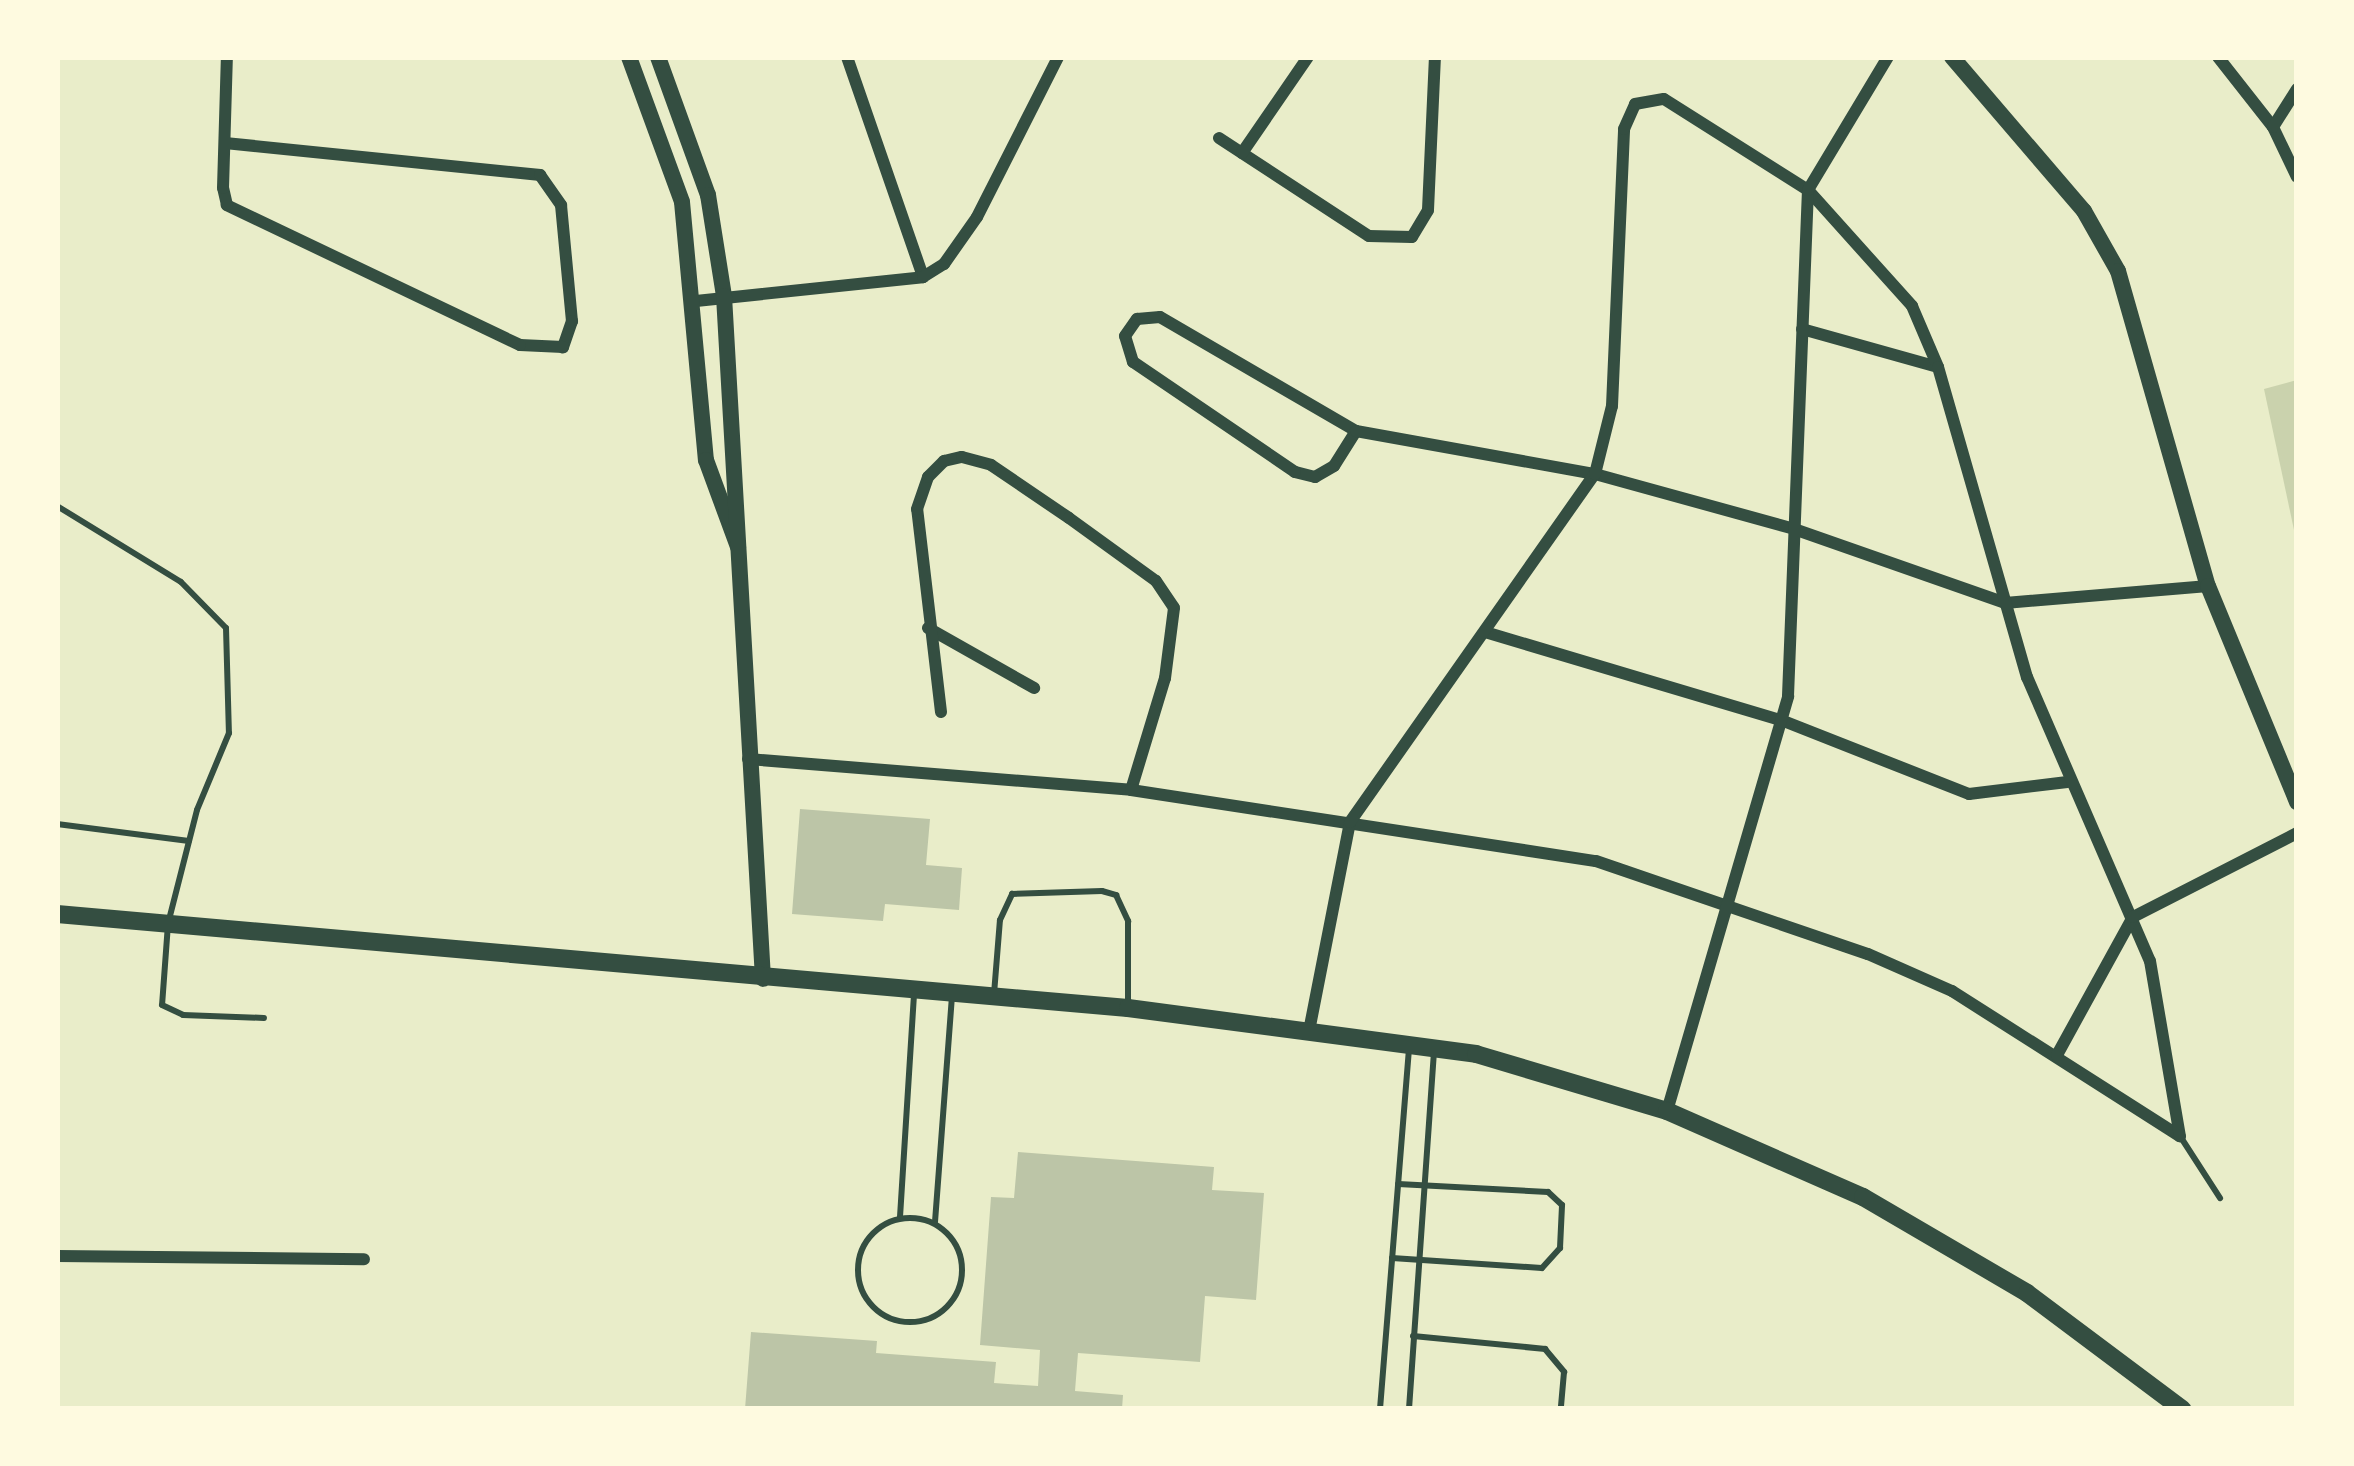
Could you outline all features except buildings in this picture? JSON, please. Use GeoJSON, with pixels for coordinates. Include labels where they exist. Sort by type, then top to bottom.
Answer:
{"type":"FeatureCollection","features":[{"type":"Feature","properties":{"kind":"main road"},"geometry":{"type":"LineString","coordinates":[[57,914],[1128,1008],[1310,1026],[1435,1046],[1667,1111],[1925,1230],[2077,1327],[2182,1409]]}},
{"type":"Feature","properties":{"kind":"street"},"geometry":{"type":"LineString","coordinates":[[225,142],[529,172],[551,182],[561,205],[571,307],[563,346],[520,345],[227,205],[225,142],[226,57]]}},
{"type":"Feature","properties":{"kind":"street"},"geometry":{"type":"LineString","coordinates":[[629,57],[682,202],[696,301],[706,460],[743,559]]}},
{"type":"Feature","properties":{"kind":"street"},"geometry":{"type":"LineString","coordinates":[[658,57],[708,195],[724,296],[743,559],[747,759],[763,979]]}},
{"type":"Feature","properties":{"kind":"street"},"geometry":{"type":"LineString","coordinates":[[848,57],[923,277]]}},
{"type":"Feature","properties":{"kind":"street"},"geometry":{"type":"LineString","coordinates":[[696,301],[923,277],[944,264],[977,218],[1058,57]]}},
{"type":"Feature","properties":{"kind":"street"},"geometry":{"type":"LineString","coordinates":[[1242,153],[1308,57]]}},
{"type":"Feature","properties":{"kind":"street"},"geometry":{"type":"LineString","coordinates":[[1220,138],[1370,236],[1412,237],[1428,210],[1435,57]]}},
{"type":"Feature","properties":{"kind":"street"},"geometry":{"type":"LineString","coordinates":[[1667,1111],[1791,675],[1808,190],[1888,57]]}},
{"type":"Feature","properties":{"kind":"street"},"geometry":{"type":"LineString","coordinates":[[1952,57],[2084,212],[2118,271],[2208,586],[2297,802]]}},
{"type":"Feature","properties":{"kind":"street"},"geometry":{"type":"LineString","coordinates":[[2218,57],[2273,127],[2297,177]]}},
{"type":"Feature","properties":{"kind":"street"},"geometry":{"type":"LineString","coordinates":[[2273,127],[2297,89]]}},
{"type":"Feature","properties":{"kind":"street"},"geometry":{"type":"LineString","coordinates":[[1310,1026],[1350,822],[1595,474],[1612,406],[1624,129],[1635,104],[1677,102],[1808,190],[1912,306],[1938,368],[2005,603],[2067,782],[2132,917],[2161,1003],[2183,1143]]}},
{"type":"Feature","properties":{"kind":"street"},"geometry":{"type":"LineString","coordinates":[[1355,431],[1326,474],[1295,472],[1133,362],[1125,336],[1137,319],[1160,317],[1355,431],[1595,474],[1794,529],[2005,603],[2208,586]]}},
{"type":"Feature","properties":{"kind":"street"},"geometry":{"type":"LineString","coordinates":[[1802,329],[1938,368]]}},
{"type":"Feature","properties":{"kind":"street"},"geometry":{"type":"LineString","coordinates":[[941,712],[916,509],[944,461],[991,465],[1156,581],[1176,622],[1131,790]]}},
{"type":"Feature","properties":{"kind":"street"},"geometry":{"type":"LineString","coordinates":[[928,628],[1034,688]]}},
{"type":"Feature","properties":{"kind":"street"},"geometry":{"type":"LineString","coordinates":[[1485,632],[1780,720],[1969,794],[2067,782]]}},
{"type":"Feature","properties":{"kind":"street"},"geometry":{"type":"LineString","coordinates":[[747,759],[1131,790],[1543,848],[1728,902],[1952,992],[2057,1054],[2183,1143]]}},
{"type":"Feature","properties":{"kind":"street"},"geometry":{"type":"LineString","coordinates":[[2057,1054],[2132,917],[2297,833]]}},
{"type":"Feature","properties":{"kind":"street"},"geometry":{"type":"LineString","coordinates":[[57,1256],[364,1258]]}},
{"type":"Feature","properties":{"kind":"lane"},"geometry":{"type":"LineString","coordinates":[[57,506],[181,582],[226,628],[229,733],[189,841],[168,924],[162,1005],[183,1015],[264,1018]]}},
{"type":"Feature","properties":{"kind":"lane"},"geometry":{"type":"LineString","coordinates":[[57,824],[189,841]]}},
{"type":"Feature","properties":{"kind":"lane"},"geometry":{"type":"LineString","coordinates":[[994,998],[1000,920],[1012,895],[1102,891],[1116,895],[1128,921],[1128,1008]]}},
{"type":"Feature","properties":{"kind":"lane"},"geometry":{"type":"LineString","coordinates":[[900,1217],[914,991]]}},
{"type":"Feature","properties":{"kind":"lane"},"geometry":{"type":"LineString","coordinates":[[935,1222],[900,1217],[868,1243],[854,1284],[875,1313],[910,1321],[934,1315],[961,1292],[961,1255],[935,1222],[952,994]]}},
{"type":"Feature","properties":{"kind":"lane"},"geometry":{"type":"LineString","coordinates":[[1380,1409],[1410,1042]]}},
{"type":"Feature","properties":{"kind":"lane"},"geometry":{"type":"LineString","coordinates":[[1409,1409],[1435,1046]]}},
{"type":"Feature","properties":{"kind":"lane"},"geometry":{"type":"LineString","coordinates":[[2183,1143],[2220,1198]]}},
{"type":"Feature","properties":{"kind":"lane"},"geometry":{"type":"LineString","coordinates":[[1392,1258],[1542,1268],[1560,1248],[1562,1205],[1548,1192],[1398,1184]]}},
{"type":"Feature","properties":{"kind":"lane"},"geometry":{"type":"LineString","coordinates":[[1413,1336],[1544,1349],[1564,1372],[1561,1409]]}},
{"type":"Feature","properties":{"kind":"green space"},"geometry":{"type":"Polygon","coordinates":[[[2297,380],[2297,544],[2264,389],[2297,380]]]}}]}
